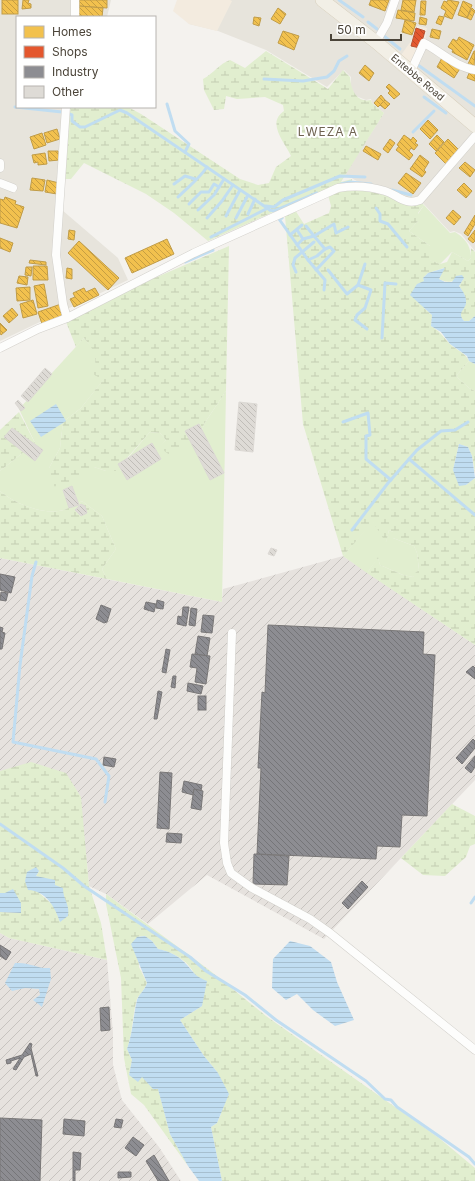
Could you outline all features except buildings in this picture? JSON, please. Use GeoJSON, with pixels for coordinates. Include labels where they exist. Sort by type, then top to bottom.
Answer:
{"type":"FeatureCollection","features":[{"type":"Feature","properties":{"kind":"main road","name":"Entebbe Road"},"geometry":{"type":"LineString","coordinates":[[322,0],[376,42],[475,126]]}},
{"type":"Feature","properties":{"kind":"street"},"geometry":{"type":"LineString","coordinates":[[75,0],[75,16]]}},
{"type":"Feature","properties":{"kind":"street"},"geometry":{"type":"LineString","coordinates":[[376,42],[387,23],[395,0]]}},
{"type":"Feature","properties":{"kind":"street"},"geometry":{"type":"LineString","coordinates":[[411,71],[424,43],[459,65],[475,70]]}},
{"type":"Feature","properties":{"kind":"street"},"geometry":{"type":"LineString","coordinates":[[66,108],[56,255],[62,304],[67,318]]}},
{"type":"Feature","properties":{"kind":"street"},"geometry":{"type":"LineString","coordinates":[[0,348],[38,329],[67,318],[194,253],[338,188],[361,186],[387,192],[404,201],[414,202],[420,200],[475,136]]}},
{"type":"Feature","properties":{"kind":"street"},"geometry":{"type":"LineString","coordinates":[[0,163],[0,168]]}},
{"type":"Feature","properties":{"kind":"street"},"geometry":{"type":"LineString","coordinates":[[0,183],[13,188]]}},
{"type":"Feature","properties":{"kind":"street"},"geometry":{"type":"LineString","coordinates":[[232,633],[224,843],[227,863],[231,873],[252,888],[310,919],[475,1050]]}},
{"type":"Feature","properties":{"kind":"shaded area"},"geometry":{"type":"Polygon","coordinates":[[[0,0],[111,0],[107,16],[16,16],[16,108],[67,108],[62,210],[118,258],[128,280],[0,341],[0,0]]]}},
{"type":"Feature","properties":{"kind":"shaded area"},"geometry":{"type":"Polygon","coordinates":[[[177,0],[232,1],[217,31],[189,24],[173,11],[177,0]]]}},
{"type":"Feature","properties":{"kind":"shaded area"},"geometry":{"type":"Polygon","coordinates":[[[179,0],[475,0],[475,251],[461,234],[454,231],[450,232],[421,201],[370,189],[345,174],[384,113],[372,103],[371,99],[366,100],[356,96],[351,88],[351,77],[344,70],[327,87],[266,50],[218,31],[189,24],[179,0]]]}},
{"type":"Feature","properties":{"kind":"shaded area"},"geometry":{"type":"Polygon","coordinates":[[[417,26],[427,28],[425,42],[411,64],[401,55],[411,41],[417,26]]]}},
{"type":"Feature","properties":{"kind":"shaded area"},"geometry":{"type":"Polygon","coordinates":[[[343,556],[475,645],[475,780],[324,939],[207,875],[148,924],[106,894],[89,886],[87,863],[0,771],[0,558],[222,602],[223,589],[343,556]]]}},
{"type":"Feature","properties":{"kind":"shaded area"},"geometry":{"type":"Polygon","coordinates":[[[0,933],[9,938],[107,960],[113,1033],[113,1065],[122,1100],[159,1147],[181,1181],[0,1181],[0,933]]]}},
{"type":"Feature","properties":{"kind":"green space"},"geometry":{"type":"Polygon","coordinates":[[[266,51],[328,89],[343,70],[350,77],[355,94],[362,99],[371,100],[372,103],[384,113],[341,182],[352,179],[351,183],[271,213],[208,241],[174,213],[146,194],[84,163],[71,179],[64,179],[68,108],[130,108],[240,179],[258,185],[269,183],[276,167],[291,156],[278,133],[277,127],[279,116],[284,111],[283,105],[265,97],[237,99],[226,96],[224,109],[214,110],[204,90],[203,79],[230,60],[245,68],[266,51]]]}},
{"type":"Feature","properties":{"kind":"green space"},"geometry":{"type":"Polygon","coordinates":[[[365,189],[421,202],[424,205],[418,213],[418,221],[409,231],[430,246],[430,260],[440,264],[447,262],[452,252],[468,261],[471,258],[471,248],[475,252],[475,316],[469,321],[464,321],[460,316],[460,312],[465,305],[466,299],[459,286],[464,278],[448,282],[442,281],[439,279],[444,268],[428,273],[423,278],[424,308],[432,315],[431,326],[468,358],[469,361],[456,376],[469,388],[475,391],[475,473],[472,456],[468,447],[459,444],[453,470],[466,485],[475,478],[475,645],[367,573],[378,557],[380,565],[403,575],[413,577],[419,570],[417,553],[414,546],[393,538],[393,532],[389,530],[386,543],[373,522],[343,556],[303,424],[285,216],[295,210],[304,224],[329,213],[331,206],[328,195],[344,190],[365,189]]]}},
{"type":"Feature","properties":{"kind":"green space"},"geometry":{"type":"Polygon","coordinates":[[[424,205],[450,233],[455,232],[462,237],[469,246],[471,254],[471,258],[468,261],[452,252],[440,264],[429,260],[430,246],[409,231],[418,221],[418,214],[424,205]]]}},
{"type":"Feature","properties":{"kind":"green space"},"geometry":{"type":"Polygon","coordinates":[[[229,246],[226,391],[204,424],[199,441],[171,456],[159,447],[166,440],[160,433],[150,432],[127,458],[120,471],[106,471],[94,467],[84,477],[75,483],[64,486],[50,486],[49,468],[60,448],[63,422],[81,408],[103,380],[93,374],[95,359],[91,347],[84,338],[76,347],[64,317],[229,246]]]}},
{"type":"Feature","properties":{"kind":"green space"},"geometry":{"type":"Polygon","coordinates":[[[84,338],[95,351],[96,365],[104,379],[81,408],[63,422],[60,448],[49,468],[94,467],[106,471],[120,471],[127,459],[150,432],[160,433],[166,440],[160,447],[199,441],[204,424],[226,391],[222,602],[107,579],[102,569],[116,549],[102,516],[82,501],[62,510],[44,511],[28,507],[12,500],[0,491],[0,471],[35,443],[19,409],[84,338]]]}},
{"type":"Feature","properties":{"kind":"green space"},"geometry":{"type":"Polygon","coordinates":[[[469,361],[475,364],[475,391],[469,388],[456,376],[469,361]]]}},
{"type":"Feature","properties":{"kind":"green space"},"geometry":{"type":"Polygon","coordinates":[[[19,412],[35,443],[0,471],[0,430],[19,412]]]}},
{"type":"Feature","properties":{"kind":"green space"},"geometry":{"type":"Polygon","coordinates":[[[0,491],[12,500],[28,507],[44,511],[62,510],[82,501],[102,516],[116,549],[102,569],[107,579],[0,558],[0,491]]]}},
{"type":"Feature","properties":{"kind":"green space"},"geometry":{"type":"Polygon","coordinates":[[[373,521],[386,542],[389,530],[393,532],[393,538],[414,546],[417,553],[419,570],[413,577],[403,575],[380,565],[378,558],[367,573],[343,556],[373,521]]]}},
{"type":"Feature","properties":{"kind":"green space"},"geometry":{"type":"Polygon","coordinates":[[[31,762],[66,773],[81,797],[89,886],[101,923],[107,960],[9,938],[0,933],[0,912],[21,913],[5,893],[0,893],[0,771],[31,762]],[[39,871],[27,872],[36,890],[55,907],[60,922],[55,885],[36,876],[39,871]]]}},
{"type":"Feature","properties":{"kind":"green space"},"geometry":{"type":"Polygon","coordinates":[[[452,804],[475,816],[475,844],[470,846],[466,857],[445,876],[423,875],[401,858],[452,804]]]}},
{"type":"Feature","properties":{"kind":"green space"},"geometry":{"type":"Polygon","coordinates":[[[106,894],[208,969],[266,1016],[439,1138],[475,1168],[475,1181],[222,1181],[211,1127],[217,1123],[221,1114],[218,1073],[204,1056],[180,1020],[202,1006],[199,988],[194,972],[186,963],[175,955],[158,949],[152,941],[145,936],[137,937],[139,967],[147,983],[135,1005],[127,1049],[132,1060],[129,1075],[143,1075],[158,1088],[170,1134],[188,1166],[144,1105],[131,1094],[124,1058],[121,978],[106,904],[106,894]]]}},
{"type":"Feature","properties":{"kind":"water"},"geometry":{"type":"Polygon","coordinates":[[[445,268],[439,279],[445,282],[452,282],[456,276],[462,275],[464,278],[459,286],[466,299],[466,304],[461,315],[464,321],[469,321],[475,316],[475,364],[469,361],[467,356],[450,344],[441,332],[431,326],[432,315],[410,295],[417,284],[424,281],[423,278],[428,273],[445,268]]]}},
{"type":"Feature","properties":{"kind":"water"},"geometry":{"type":"Polygon","coordinates":[[[56,404],[66,421],[41,437],[30,421],[56,404]]]}},
{"type":"Feature","properties":{"kind":"water"},"geometry":{"type":"Polygon","coordinates":[[[459,444],[468,447],[472,456],[475,478],[466,485],[459,486],[453,470],[459,444]]]}},
{"type":"Feature","properties":{"kind":"water"},"geometry":{"type":"Polygon","coordinates":[[[36,867],[39,871],[36,876],[55,880],[55,885],[63,888],[68,908],[68,916],[60,922],[49,901],[45,897],[40,893],[28,890],[25,881],[27,872],[36,867]]]}},
{"type":"Feature","properties":{"kind":"water"},"geometry":{"type":"Polygon","coordinates":[[[13,889],[21,903],[21,913],[0,912],[0,893],[5,893],[13,889]]]}},
{"type":"Feature","properties":{"kind":"water"},"geometry":{"type":"Polygon","coordinates":[[[145,936],[152,941],[158,949],[177,956],[187,964],[196,975],[207,981],[202,1006],[180,1020],[204,1056],[218,1073],[229,1094],[217,1123],[211,1127],[222,1181],[199,1181],[188,1166],[170,1134],[158,1089],[153,1089],[142,1077],[138,1082],[129,1075],[132,1060],[127,1049],[131,1037],[137,1000],[147,983],[131,944],[137,937],[145,936]]]}},
{"type":"Feature","properties":{"kind":"water"},"geometry":{"type":"Polygon","coordinates":[[[290,941],[310,946],[331,962],[337,982],[354,1020],[335,1026],[313,1010],[297,994],[286,1000],[272,988],[273,959],[290,941]]]}},
{"type":"Feature","properties":{"kind":"water"},"geometry":{"type":"Polygon","coordinates":[[[15,963],[50,968],[51,979],[42,1007],[33,1000],[40,995],[39,989],[25,988],[12,991],[5,983],[15,963]]]}},
{"type":"Feature","properties":{"kind":"waterway"},"geometry":{"type":"LineString","coordinates":[[339,0],[363,17]]}},
{"type":"Feature","properties":{"kind":"waterway"},"geometry":{"type":"LineString","coordinates":[[368,22],[377,29]]}},
{"type":"Feature","properties":{"kind":"waterway"},"geometry":{"type":"LineString","coordinates":[[384,36],[400,49]]}},
{"type":"Feature","properties":{"kind":"waterway"},"geometry":{"type":"LineString","coordinates":[[264,79],[303,81],[327,77],[334,71],[339,61],[347,56]]}},
{"type":"Feature","properties":{"kind":"waterway"},"geometry":{"type":"LineString","coordinates":[[418,65],[475,106]]}},
{"type":"Feature","properties":{"kind":"waterway"},"geometry":{"type":"LineString","coordinates":[[424,97],[446,113]]}},
{"type":"Feature","properties":{"kind":"waterway"},"geometry":{"type":"LineString","coordinates":[[167,104],[175,131],[189,144],[185,152]]}},
{"type":"Feature","properties":{"kind":"waterway"},"geometry":{"type":"LineString","coordinates":[[24,108],[62,112]]}},
{"type":"Feature","properties":{"kind":"waterway"},"geometry":{"type":"LineString","coordinates":[[67,113],[72,115],[72,121],[80,127],[85,127],[120,110],[127,113],[270,210]]}},
{"type":"Feature","properties":{"kind":"waterway"},"geometry":{"type":"LineString","coordinates":[[413,132],[434,111]]}},
{"type":"Feature","properties":{"kind":"waterway"},"geometry":{"type":"LineString","coordinates":[[178,197],[207,167]]}},
{"type":"Feature","properties":{"kind":"waterway"},"geometry":{"type":"LineString","coordinates":[[174,184],[185,176],[195,179]]}},
{"type":"Feature","properties":{"kind":"waterway"},"geometry":{"type":"LineString","coordinates":[[266,206],[274,207],[283,200],[340,176],[365,177]]}},
{"type":"Feature","properties":{"kind":"waterway"},"geometry":{"type":"LineString","coordinates":[[198,210],[214,195],[224,179]]}},
{"type":"Feature","properties":{"kind":"waterway"},"geometry":{"type":"LineString","coordinates":[[341,184],[350,182],[371,184]]}},
{"type":"Feature","properties":{"kind":"waterway"},"geometry":{"type":"LineString","coordinates":[[189,204],[201,192],[209,192],[214,184],[219,187]]}},
{"type":"Feature","properties":{"kind":"waterway"},"geometry":{"type":"LineString","coordinates":[[207,218],[222,201],[233,185]]}},
{"type":"Feature","properties":{"kind":"waterway"},"geometry":{"type":"LineString","coordinates":[[226,216],[240,190]]}},
{"type":"Feature","properties":{"kind":"waterway"},"geometry":{"type":"LineString","coordinates":[[392,190],[411,195]]}},
{"type":"Feature","properties":{"kind":"waterway"},"geometry":{"type":"LineString","coordinates":[[270,210],[274,211],[317,193]]}},
{"type":"Feature","properties":{"kind":"waterway"},"geometry":{"type":"LineString","coordinates":[[236,218],[248,195]]}},
{"type":"Feature","properties":{"kind":"waterway"},"geometry":{"type":"LineString","coordinates":[[248,214],[255,199]]}},
{"type":"Feature","properties":{"kind":"waterway"},"geometry":{"type":"LineString","coordinates":[[211,237],[268,208]]}},
{"type":"Feature","properties":{"kind":"waterway"},"geometry":{"type":"LineString","coordinates":[[376,208],[380,214],[380,221],[388,224],[407,247]]}},
{"type":"Feature","properties":{"kind":"waterway"},"geometry":{"type":"LineString","coordinates":[[282,218],[279,219],[308,260],[325,280],[324,290]]}},
{"type":"Feature","properties":{"kind":"waterway"},"geometry":{"type":"LineString","coordinates":[[316,270],[334,251],[330,247],[325,249],[314,236],[334,224],[336,233],[348,227]]}},
{"type":"Feature","properties":{"kind":"waterway"},"geometry":{"type":"LineString","coordinates":[[290,235],[302,225]]}},
{"type":"Feature","properties":{"kind":"waterway"},"geometry":{"type":"LineString","coordinates":[[303,239],[314,236],[306,226]]}},
{"type":"Feature","properties":{"kind":"waterway"},"geometry":{"type":"LineString","coordinates":[[297,230],[303,239],[297,245]]}},
{"type":"Feature","properties":{"kind":"waterway"},"geometry":{"type":"LineString","coordinates":[[296,272],[293,265],[295,258],[314,242]]}},
{"type":"Feature","properties":{"kind":"waterway"},"geometry":{"type":"LineString","coordinates":[[308,260],[317,256],[325,249]]}},
{"type":"Feature","properties":{"kind":"waterway"},"geometry":{"type":"LineString","coordinates":[[185,262],[213,250]]}},
{"type":"Feature","properties":{"kind":"waterway"},"geometry":{"type":"LineString","coordinates":[[328,270],[347,294],[358,285],[365,264]]}},
{"type":"Feature","properties":{"kind":"waterway"},"geometry":{"type":"LineString","coordinates":[[382,338],[385,283],[396,284]]}},
{"type":"Feature","properties":{"kind":"waterway"},"geometry":{"type":"LineString","coordinates":[[358,285],[371,290],[365,308],[357,315],[355,320],[367,329]]}},
{"type":"Feature","properties":{"kind":"waterway"},"geometry":{"type":"LineString","coordinates":[[343,422],[368,413],[370,435],[366,436],[366,459],[391,480]]}},
{"type":"Feature","properties":{"kind":"waterway"},"geometry":{"type":"LineString","coordinates":[[352,530],[388,483],[417,450],[441,431],[455,430],[468,422]]}},
{"type":"Feature","properties":{"kind":"waterway"},"geometry":{"type":"LineString","coordinates":[[409,459],[475,515]]}},
{"type":"Feature","properties":{"kind":"waterway"},"geometry":{"type":"LineString","coordinates":[[36,562],[32,576],[20,665],[13,742],[96,759],[109,776],[105,802]]}},
{"type":"Feature","properties":{"kind":"waterway"},"geometry":{"type":"LineString","coordinates":[[0,824],[63,868],[84,886],[190,957],[206,971],[245,995],[276,1020],[366,1081],[385,1099],[391,1100],[397,1107],[469,1157],[475,1164]]}},
{"type":"Feature","properties":{"kind":"waterway"},"geometry":{"type":"LineString","coordinates":[[471,903],[475,897]]}},
{"type":"Feature","properties":{"kind":"district","name":"LWEZA A"},"geometry":{"type":"Point","coordinates":[328,131]}}]}
